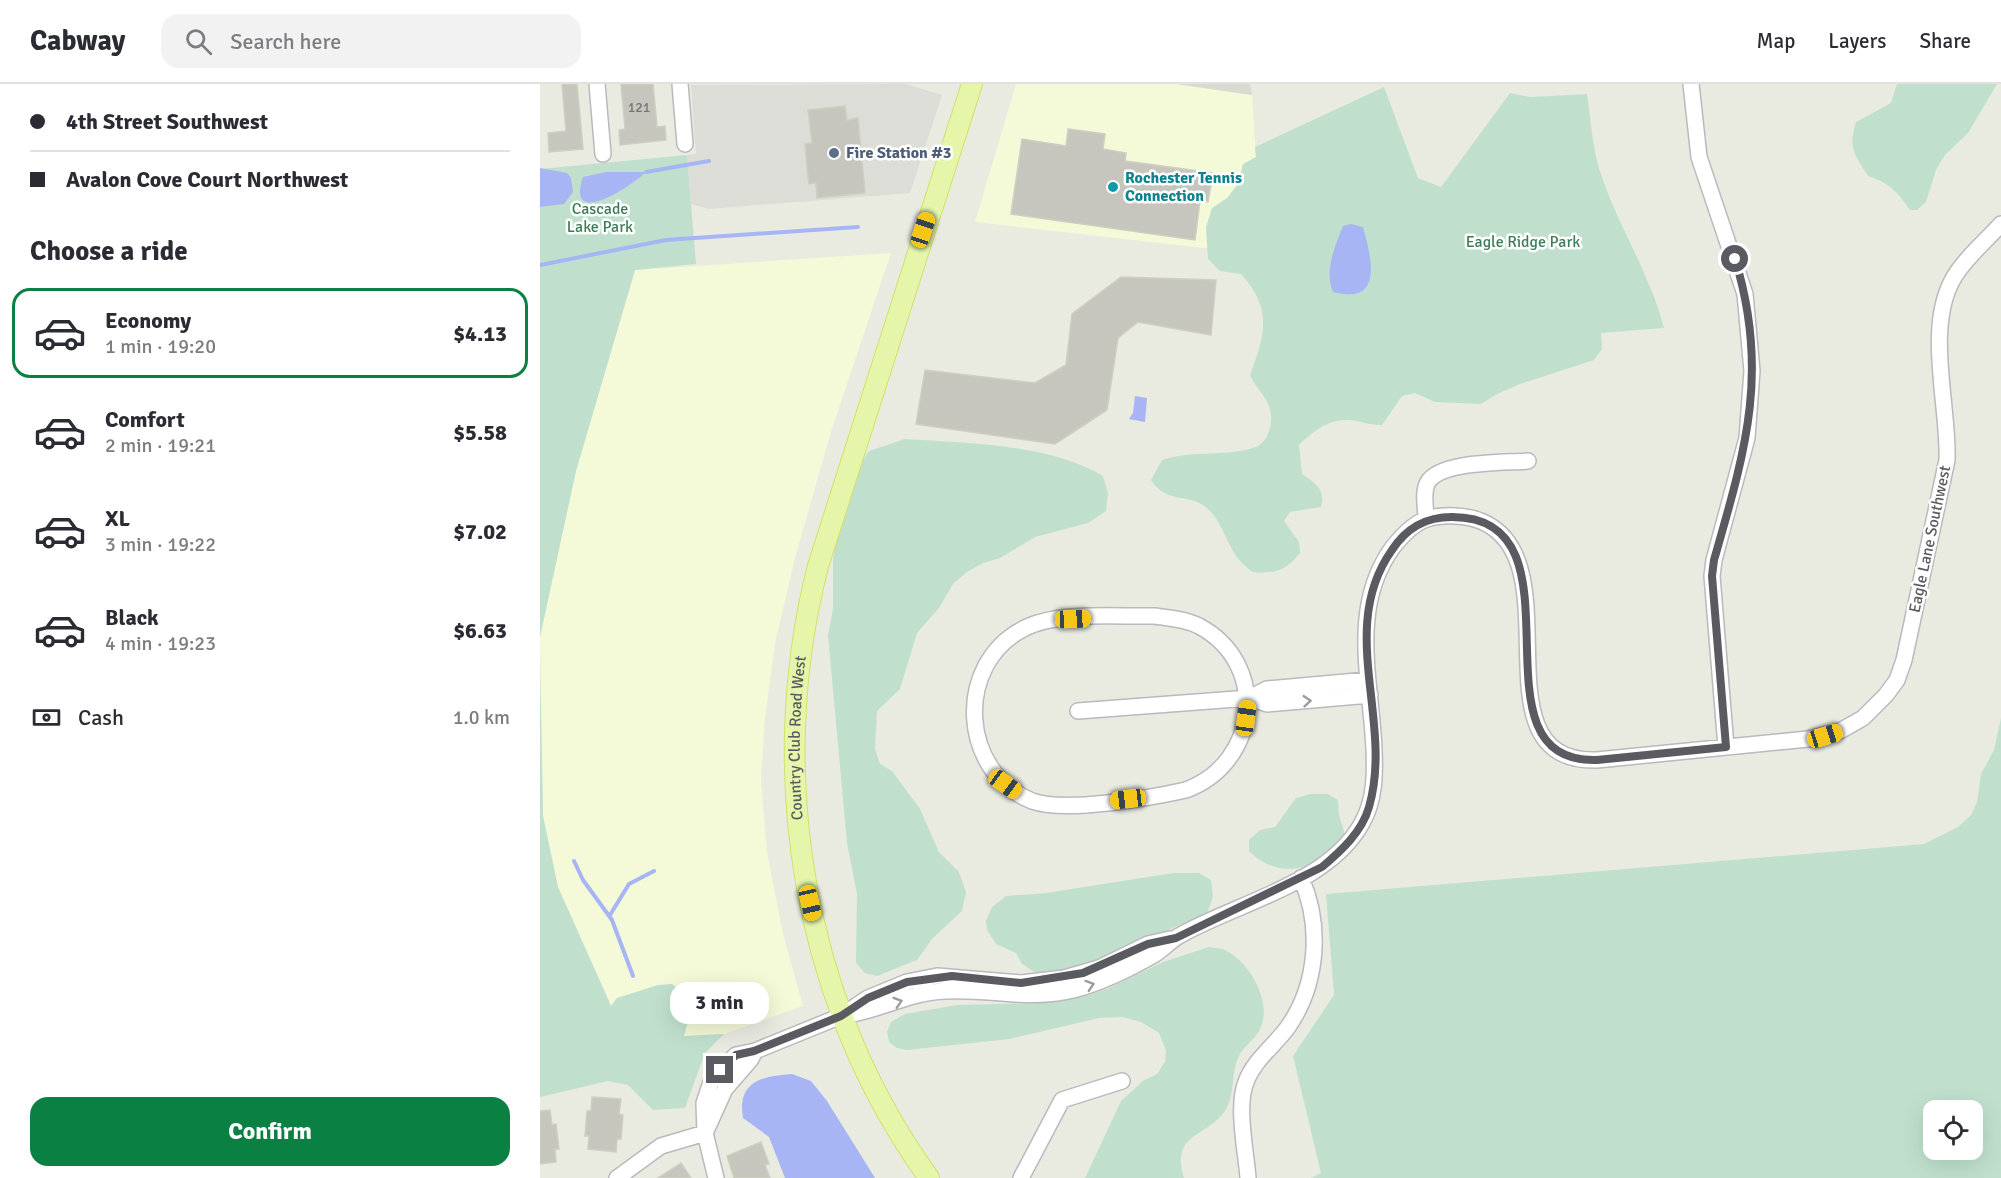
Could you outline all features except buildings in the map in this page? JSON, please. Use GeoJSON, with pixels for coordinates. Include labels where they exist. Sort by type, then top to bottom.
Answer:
{"type":"FeatureCollection","features":[{"type":"Feature","properties":{"kind":"main road","name":"Country Club Road West"},"geometry":{"type":"LineString","coordinates":[[929,1178],[873,1087],[841,1016],[818,936],[799,837],[795,774],[796,707],[802,644],[818,566],[895,319],[972,84]]}},
{"type":"Feature","properties":{"kind":"street"},"geometry":{"type":"LineString","coordinates":[[597,84],[603,154]]}},
{"type":"Feature","properties":{"kind":"street"},"geometry":{"type":"LineString","coordinates":[[680,84],[685,144]]}},
{"type":"Feature","properties":{"kind":"street"},"geometry":{"type":"LineString","coordinates":[[1690,84],[1699,157],[1744,294],[1752,371],[1747,438],[1714,560],[1712,576],[1726,747]]}},
{"type":"Feature","properties":{"kind":"street","name":"Eagle Lane Southwest"},"geometry":{"type":"LineString","coordinates":[[1426,519],[1461,517],[1478,520],[1494,528],[1516,554],[1523,590],[1535,721],[1546,743],[1556,752],[1581,760],[1597,760],[1808,739],[1840,731],[1876,707],[1897,680],[1904,660],[1947,460],[1947,428],[1939,336],[1942,306],[1959,269],[2001,224]]}},
{"type":"Feature","properties":{"kind":"street"},"geometry":{"type":"LineString","coordinates":[[716,1178],[705,1133],[725,1089],[751,1059],[754,1051],[841,1016],[865,1013],[920,995],[945,990],[1018,996],[1077,989],[1105,979],[1154,955],[1176,938],[1301,878],[1338,854],[1361,825],[1369,808],[1374,763],[1365,628],[1367,608],[1378,570],[1406,534],[1426,519],[1425,492],[1427,483],[1434,475],[1453,467],[1528,462]]}},
{"type":"Feature","properties":{"kind":"street"},"geometry":{"type":"LineString","coordinates":[[1154,616],[1197,626],[1209,633],[1232,655],[1249,698],[1246,718],[1232,755],[1222,767],[1197,786],[1170,794],[1067,806],[1034,801],[1005,784],[991,769],[981,751],[973,716],[980,678],[1001,646],[1024,628],[1053,619],[1154,616]]}},
{"type":"Feature","properties":{"kind":"street"},"geometry":{"type":"LineString","coordinates":[[1078,711],[1249,698],[1268,704],[1369,688]]}},
{"type":"Feature","properties":{"kind":"street"},"geometry":{"type":"LineString","coordinates":[[1248,1178],[1243,1113],[1246,1082],[1301,1006],[1313,967],[1311,908],[1301,878]]}},
{"type":"Feature","properties":{"kind":"street"},"geometry":{"type":"LineString","coordinates":[[1021,1178],[1062,1100],[1122,1080]]}},
{"type":"Feature","properties":{"kind":"street"},"geometry":{"type":"LineString","coordinates":[[617,1178],[662,1146],[705,1133]]}},
{"type":"Feature","properties":{"kind":"shaded area"},"geometry":{"type":"Polygon","coordinates":[[[906,84],[942,95],[910,193],[709,209],[691,204],[687,155],[696,154],[691,85],[906,84]]]}},
{"type":"Feature","properties":{"kind":"shaded area"},"geometry":{"type":"Polygon","coordinates":[[[1016,84],[1177,84],[1252,95],[1256,157],[1231,251],[975,222],[1016,84]]]}},
{"type":"Feature","properties":{"kind":"shaded area"},"geometry":{"type":"Polygon","coordinates":[[[1176,84],[1250,84],[1252,95],[1176,84]]]}},
{"type":"Feature","properties":{"kind":"shaded area"},"geometry":{"type":"Polygon","coordinates":[[[891,253],[831,432],[796,554],[775,643],[765,720],[761,781],[767,852],[783,934],[803,1006],[724,1034],[683,1036],[691,1012],[688,997],[672,985],[658,985],[618,998],[612,1007],[558,887],[543,816],[540,637],[576,471],[635,270],[891,253]]]}},
{"type":"Feature","properties":{"kind":"green space"},"geometry":{"type":"Polygon","coordinates":[[[1897,84],[1997,84],[1968,133],[1945,155],[1936,170],[1926,202],[1917,210],[1910,210],[1892,188],[1868,176],[1856,156],[1853,145],[1856,122],[1891,103],[1897,84]]]}},
{"type":"Feature","properties":{"kind":"green space","name":"Eagle Ridge Park"},"geometry":{"type":"Polygon","coordinates":[[[1384,87],[1418,178],[1441,187],[1510,93],[1530,97],[1587,94],[1597,162],[1615,211],[1650,288],[1664,328],[1601,333],[1602,349],[1594,360],[1520,384],[1481,404],[1435,402],[1415,393],[1402,396],[1382,425],[1342,420],[1322,427],[1299,445],[1302,474],[1321,491],[1321,507],[1290,512],[1284,521],[1299,542],[1300,553],[1290,564],[1279,570],[1252,572],[1236,556],[1220,525],[1207,508],[1192,500],[1164,493],[1151,480],[1162,460],[1184,455],[1242,451],[1258,446],[1269,432],[1271,415],[1269,405],[1250,375],[1262,335],[1262,311],[1258,299],[1241,274],[1220,271],[1208,259],[1206,227],[1212,208],[1227,198],[1238,184],[1243,164],[1256,157],[1255,147],[1384,87]]]}},
{"type":"Feature","properties":{"kind":"green space","name":"Cascade Lake Park"},"geometry":{"type":"Polygon","coordinates":[[[687,155],[696,264],[635,270],[576,471],[540,637],[540,169],[687,155]]]}},
{"type":"Feature","properties":{"kind":"green space"},"geometry":{"type":"Polygon","coordinates":[[[905,439],[1007,447],[1058,457],[1082,465],[1103,476],[1108,493],[1106,511],[1088,523],[1035,537],[1000,558],[983,563],[967,572],[953,584],[939,608],[917,633],[900,689],[877,711],[875,749],[880,764],[892,771],[920,809],[939,852],[959,872],[966,892],[962,911],[933,938],[917,960],[877,976],[865,973],[856,963],[857,894],[847,843],[828,635],[833,609],[833,557],[841,518],[861,462],[869,451],[905,439]]]}},
{"type":"Feature","properties":{"kind":"green space"},"geometry":{"type":"Polygon","coordinates":[[[540,663],[543,816],[558,887],[611,1006],[617,998],[658,985],[672,984],[688,997],[691,1012],[684,1036],[724,1034],[705,1053],[685,1108],[653,1110],[628,1085],[608,1081],[540,1097],[540,663]]]}},
{"type":"Feature","properties":{"kind":"green space"},"geometry":{"type":"Polygon","coordinates":[[[2001,718],[2001,1178],[1311,1178],[1321,1173],[1293,1056],[1334,995],[1326,894],[1924,844],[1958,827],[1971,815],[1977,802],[1981,774],[1994,750],[2001,718]]]}},
{"type":"Feature","properties":{"kind":"green space"},"geometry":{"type":"Polygon","coordinates":[[[1311,794],[1328,794],[1338,800],[1339,815],[1345,835],[1336,847],[1313,864],[1287,869],[1274,867],[1261,861],[1249,851],[1249,840],[1260,830],[1275,827],[1296,798],[1311,794]]]}},
{"type":"Feature","properties":{"kind":"green space"},"geometry":{"type":"Polygon","coordinates":[[[1173,873],[1199,873],[1211,880],[1213,897],[1207,913],[1083,965],[1039,975],[1022,964],[1016,953],[996,944],[987,930],[986,921],[992,907],[1006,896],[1046,893],[1173,873]]]}},
{"type":"Feature","properties":{"kind":"green space"},"geometry":{"type":"Polygon","coordinates":[[[1209,947],[1227,951],[1236,957],[1251,974],[1261,996],[1264,1008],[1263,1019],[1258,1033],[1242,1050],[1238,1058],[1230,1099],[1225,1111],[1209,1127],[1192,1138],[1182,1152],[1181,1163],[1184,1178],[1085,1178],[1121,1101],[1143,1081],[1157,1074],[1165,1062],[1166,1050],[1159,1033],[1141,1022],[1122,1017],[1099,1018],[1010,1039],[907,1050],[897,1048],[889,1042],[887,1032],[891,1022],[905,1014],[957,1005],[1040,1003],[1084,996],[1107,989],[1163,962],[1209,947]]]}},
{"type":"Feature","properties":{"kind":"water"},"geometry":{"type":"Polygon","coordinates":[[[540,168],[567,173],[571,178],[573,192],[564,204],[540,207],[540,168]]]}},
{"type":"Feature","properties":{"kind":"water"},"geometry":{"type":"Polygon","coordinates":[[[606,172],[646,172],[628,186],[603,200],[583,201],[580,193],[583,177],[606,172]]]}},
{"type":"Feature","properties":{"kind":"water"},"geometry":{"type":"Polygon","coordinates":[[[1351,224],[1363,227],[1371,264],[1370,276],[1361,292],[1350,294],[1333,292],[1330,276],[1332,259],[1343,226],[1351,224]]]}},
{"type":"Feature","properties":{"kind":"water"},"geometry":{"type":"Polygon","coordinates":[[[1135,396],[1147,398],[1145,422],[1129,419],[1133,413],[1135,396]]]}},
{"type":"Feature","properties":{"kind":"water"},"geometry":{"type":"Polygon","coordinates":[[[792,1074],[811,1081],[827,1101],[875,1178],[785,1178],[769,1137],[743,1118],[742,1106],[744,1096],[754,1083],[761,1079],[792,1074]]]}},
{"type":"Feature","properties":{"kind":"waterway"},"geometry":{"type":"LineString","coordinates":[[646,172],[709,161]]}},
{"type":"Feature","properties":{"kind":"waterway"},"geometry":{"type":"LineString","coordinates":[[540,265],[666,240],[858,227]]}},
{"type":"Feature","properties":{"kind":"waterway"},"geometry":{"type":"LineString","coordinates":[[574,861],[583,880],[612,920],[633,976]]}},
{"type":"Feature","properties":{"kind":"waterway"},"geometry":{"type":"LineString","coordinates":[[610,915],[629,884],[654,871]]}},
{"type":"Feature","properties":{"kind":"place","name":"Fire Station #3"},"geometry":{"type":"Point","coordinates":[834,153]}},
{"type":"Feature","properties":{"kind":"place","name":"Rochester Tennis Connection"},"geometry":{"type":"Point","coordinates":[1113,187]}},
{"type":"Feature","properties":{"kind":"route"},"geometry":{"type":"LineString","coordinates":[[720,1070],[736,1055],[754,1051],[841,1016],[868,998],[907,982],[937,976],[952,976],[1021,983],[1064,978],[1099,968],[1148,944],[1176,938],[1322,867],[1338,854],[1361,825],[1369,808],[1373,786],[1373,730],[1365,628],[1372,588],[1378,570],[1396,544],[1426,519],[1461,517],[1478,520],[1494,528],[1507,539],[1516,554],[1521,571],[1535,721],[1546,743],[1556,752],[1568,758],[1597,760],[1726,747],[1712,576],[1714,560],[1747,438],[1752,392],[1748,313],[1735,259]]}}]}
